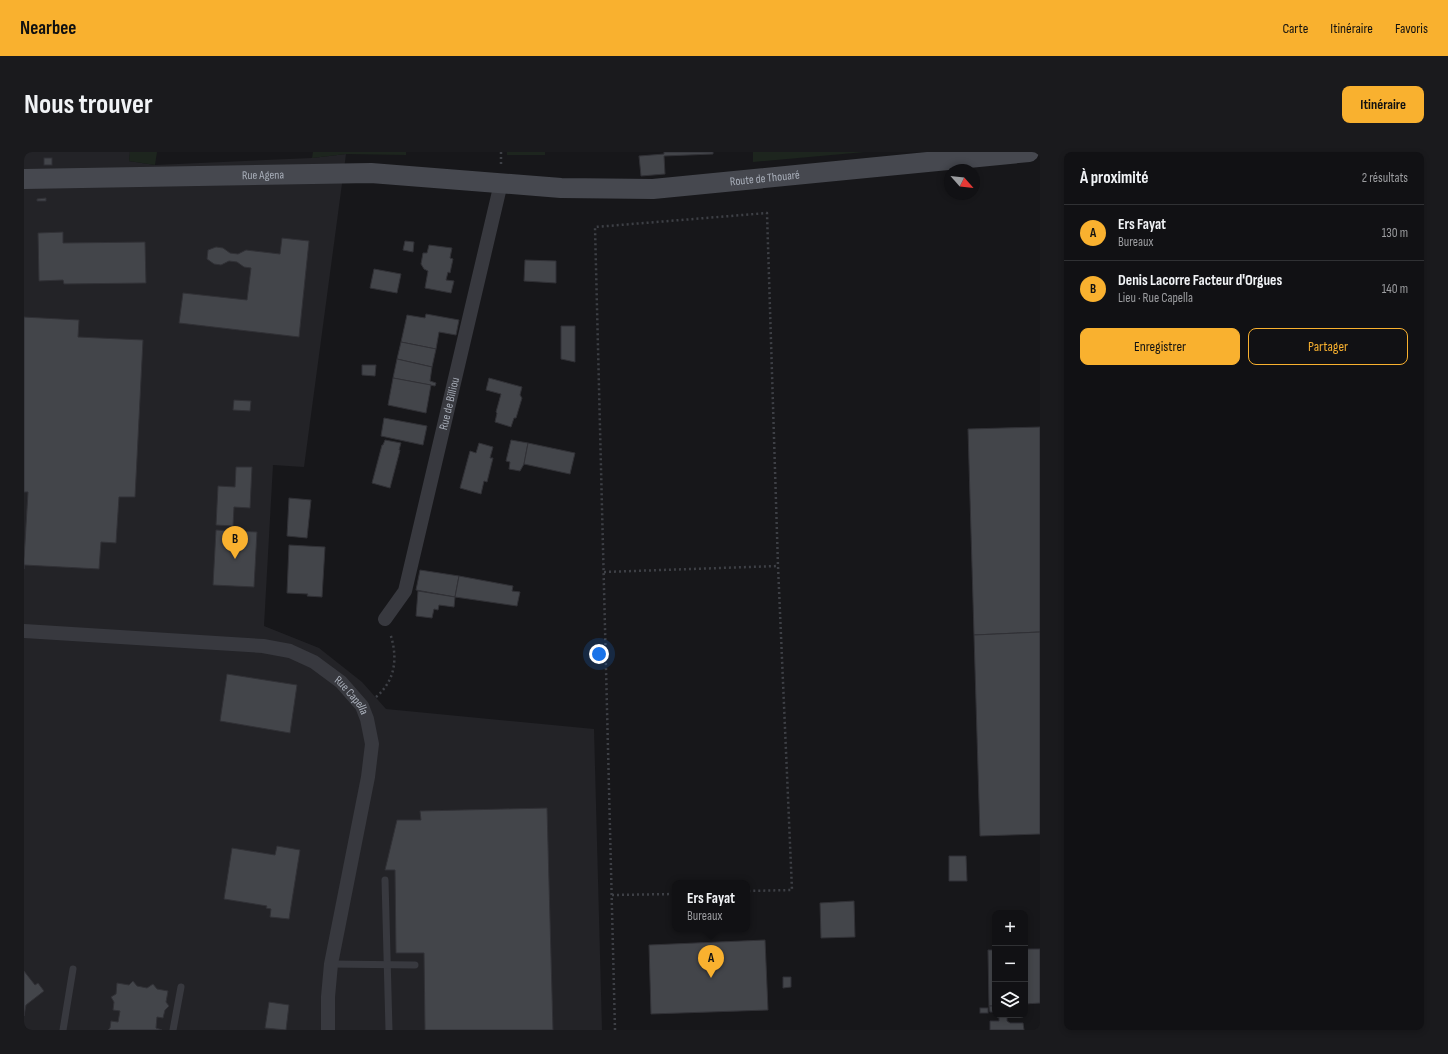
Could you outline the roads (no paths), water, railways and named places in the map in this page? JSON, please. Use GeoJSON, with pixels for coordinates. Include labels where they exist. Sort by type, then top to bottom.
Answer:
{"type":"FeatureCollection","features":[{"type":"Feature","properties":{"kind":"main road","name":"Route de Thouaré"},"geometry":{"type":"LineString","coordinates":[[501,183],[561,188],[654,189],[1029,152]]}},
{"type":"Feature","properties":{"kind":"main road","name":"Rue Agena"},"geometry":{"type":"LineString","coordinates":[[24,179],[371,173],[501,183]]}},
{"type":"Feature","properties":{"kind":"street","name":"Rue de Billiou"},"geometry":{"type":"LineString","coordinates":[[386,619],[405,591],[501,183]]}},
{"type":"Feature","properties":{"kind":"street","name":"Rue Capella"},"geometry":{"type":"LineString","coordinates":[[24,632],[263,646],[290,650],[314,662],[341,682],[362,706],[367,719],[372,744],[368,777],[331,964],[328,997],[328,1030]]}},
{"type":"Feature","properties":{"kind":"lane"},"geometry":{"type":"LineString","coordinates":[[385,880],[389,1030]]}},
{"type":"Feature","properties":{"kind":"lane"},"geometry":{"type":"LineString","coordinates":[[331,964],[415,964]]}},
{"type":"Feature","properties":{"kind":"lane"},"geometry":{"type":"LineString","coordinates":[[62,1030],[73,969]]}},
{"type":"Feature","properties":{"kind":"lane"},"geometry":{"type":"LineString","coordinates":[[174,1030],[181,987]]}},
{"type":"Feature","properties":{"kind":"place","name":"Denis Lacorre Facteur d'Orgues"},"geometry":{"type":"Point","coordinates":[235,559]}},
{"type":"Feature","properties":{"kind":"place","name":"Ers Fayat"},"geometry":{"type":"Point","coordinates":[711,978]}}]}
